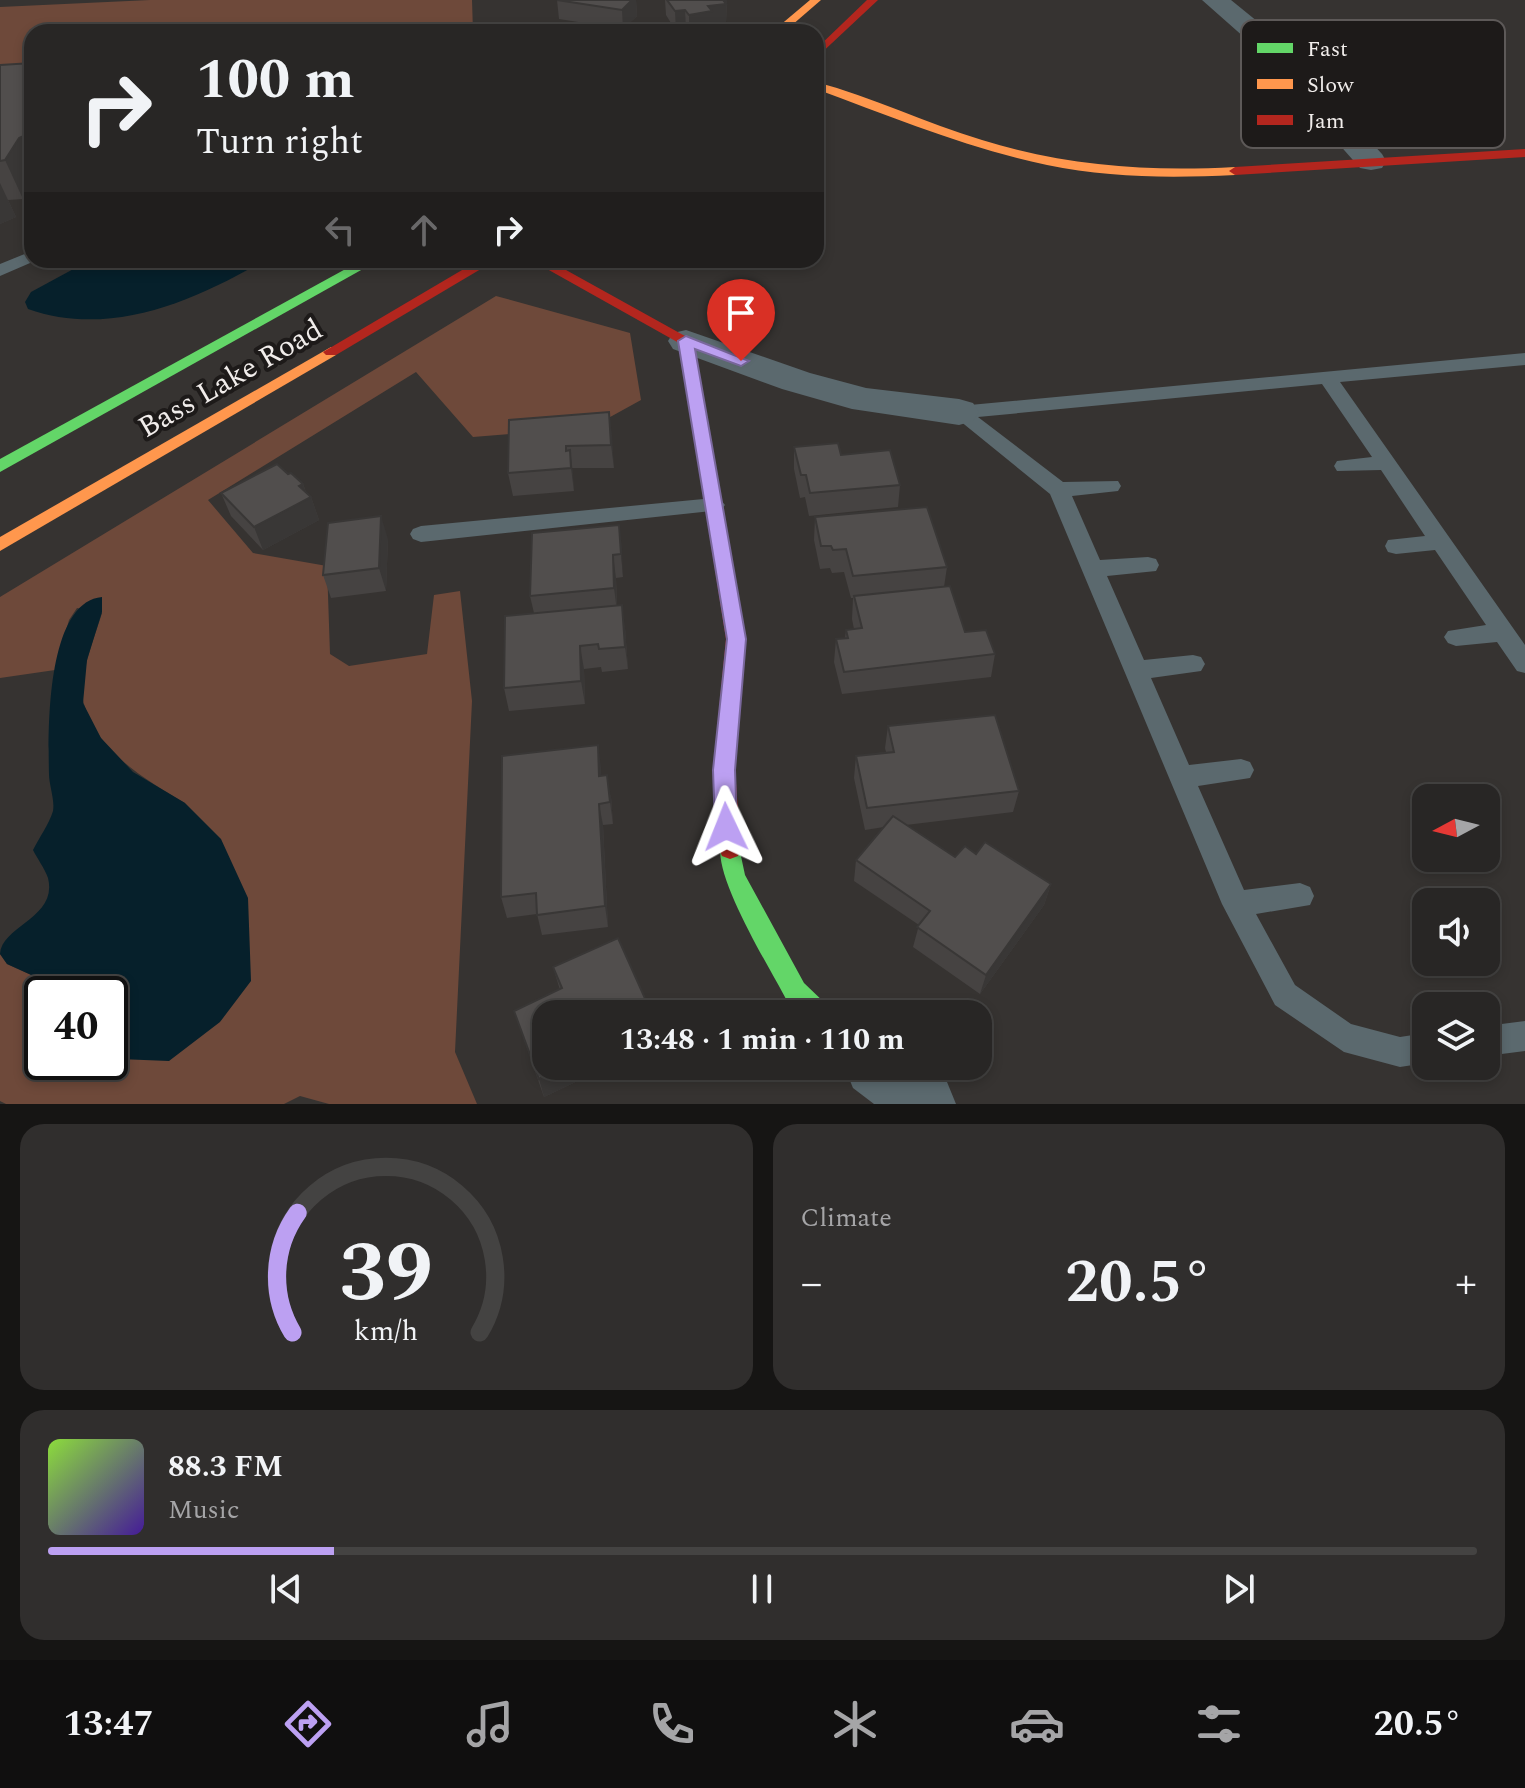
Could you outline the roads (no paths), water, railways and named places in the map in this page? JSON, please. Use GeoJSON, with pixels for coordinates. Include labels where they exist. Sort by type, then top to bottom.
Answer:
{"type":"FeatureCollection","features":[{"type":"Feature","properties":{"kind":"street"},"geometry":{"type":"LineString","coordinates":[[787,24],[816,0]]}},
{"type":"Feature","properties":{"kind":"street"},"geometry":{"type":"LineString","coordinates":[[824,48],[873,0]]}},
{"type":"Feature","properties":{"kind":"street"},"geometry":{"type":"LineString","coordinates":[[1215,0],[1241,21]]}},
{"type":"Feature","properties":{"kind":"street"},"geometry":{"type":"LineString","coordinates":[[824,88],[983,144],[1082,167],[1151,172],[1219,172],[1525,153]]}},
{"type":"Feature","properties":{"kind":"street"},"geometry":{"type":"LineString","coordinates":[[1359,148],[1371,161]]}},
{"type":"Feature","properties":{"kind":"street","name":"Bass Lake Road"},"geometry":{"type":"LineString","coordinates":[[0,466],[357,268]]}},
{"type":"Feature","properties":{"kind":"street","name":"Bass Lake Road"},"geometry":{"type":"LineString","coordinates":[[0,545],[475,268]]}},
{"type":"Feature","properties":{"kind":"street"},"geometry":{"type":"LineString","coordinates":[[553,268],[686,341],[796,381],[852,396],[959,412]]}},
{"type":"Feature","properties":{"kind":"street"},"geometry":{"type":"LineString","coordinates":[[88,396],[244,330]]}},
{"type":"Feature","properties":{"kind":"street"},"geometry":{"type":"LineString","coordinates":[[686,341],[736,639],[724,770],[726,827],[734,876],[795,991],[804,1000]]}},
{"type":"Feature","properties":{"kind":"street"},"geometry":{"type":"LineString","coordinates":[[893,1080],[925,1104]]}},
{"type":"Feature","properties":{"kind":"lane"},"geometry":{"type":"LineString","coordinates":[[0,271],[24,260]]}},
{"type":"Feature","properties":{"kind":"lane"},"geometry":{"type":"LineString","coordinates":[[959,412],[1525,359]]}},
{"type":"Feature","properties":{"kind":"lane"},"geometry":{"type":"LineString","coordinates":[[1327,377],[1525,664]]}},
{"type":"Feature","properties":{"kind":"lane"},"geometry":{"type":"LineString","coordinates":[[959,412],[1059,490],[1236,904],[1285,995],[1344,1037],[1400,1052],[1412,1050]]}},
{"type":"Feature","properties":{"kind":"lane"},"geometry":{"type":"LineString","coordinates":[[1344,466],[1387,463]]}},
{"type":"Feature","properties":{"kind":"lane"},"geometry":{"type":"LineString","coordinates":[[1059,490],[1111,486]]}},
{"type":"Feature","properties":{"kind":"lane"},"geometry":{"type":"LineString","coordinates":[[421,534],[714,505]]}},
{"type":"Feature","properties":{"kind":"lane"},"geometry":{"type":"LineString","coordinates":[[1396,546],[1441,542]]}},
{"type":"Feature","properties":{"kind":"lane"},"geometry":{"type":"LineString","coordinates":[[1094,569],[1148,565]]}},
{"type":"Feature","properties":{"kind":"lane"},"geometry":{"type":"LineString","coordinates":[[1456,637],[1504,632]]}},
{"type":"Feature","properties":{"kind":"lane"},"geometry":{"type":"LineString","coordinates":[[1137,670],[1193,664]]}},
{"type":"Feature","properties":{"kind":"lane"},"geometry":{"type":"LineString","coordinates":[[1182,777],[1241,770]]}},
{"type":"Feature","properties":{"kind":"lane"},"geometry":{"type":"LineString","coordinates":[[1236,904],[1300,896]]}},
{"type":"Feature","properties":{"kind":"lane"},"geometry":{"type":"LineString","coordinates":[[1500,1039],[1525,1036]]}},
{"type":"Feature","properties":{"kind":"water"},"geometry":{"type":"Polygon","coordinates":[[[75,268],[251,268],[180,301],[120,317],[59,317],[28,309],[25,302],[31,292],[75,268]]]}},
{"type":"Feature","properties":{"kind":"water"},"geometry":{"type":"Polygon","coordinates":[[[102,597],[102,612],[87,660],[83,703],[101,738],[133,772],[185,803],[221,839],[248,898],[251,981],[220,1022],[169,1061],[128,1059],[128,976],[34,976],[7,964],[0,954],[3,944],[38,912],[49,892],[48,878],[33,850],[53,811],[49,755],[54,672],[60,644],[70,621],[84,604],[102,597]]]}}]}
